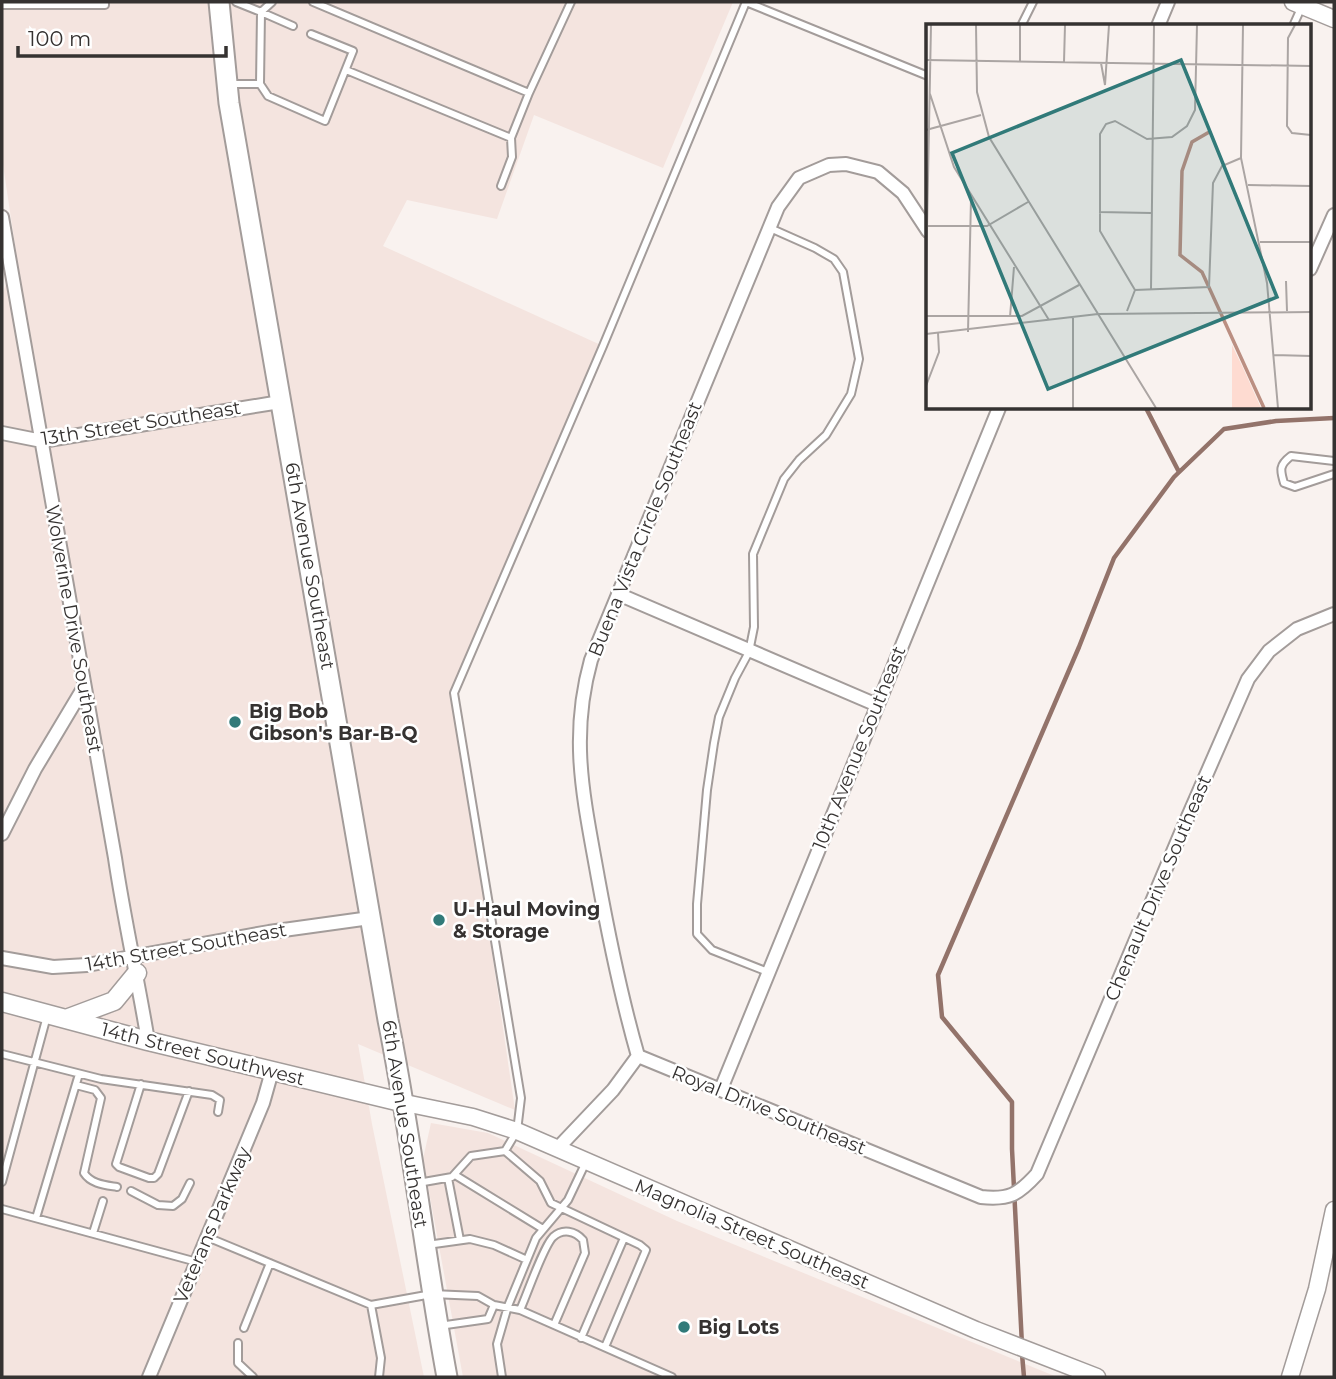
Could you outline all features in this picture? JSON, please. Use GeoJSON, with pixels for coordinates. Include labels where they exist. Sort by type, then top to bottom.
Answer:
{"type":"FeatureCollection","features":[{"type":"Feature","properties":{"kind":"main road","name":"6th Avenue Southeast"},"geometry":{"type":"LineString","coordinates":[[219,2],[226,84],[370,918],[405,1103],[432,1294],[447,1377]]}},
{"type":"Feature","properties":{"kind":"main road"},"geometry":{"type":"LineString","coordinates":[[66,1019],[114,1001],[135,965]]}},
{"type":"Feature","properties":{"kind":"main road","name":"14th Street Southwest"},"geometry":{"type":"LineString","coordinates":[[2,1002],[148,1041],[405,1103]]}},
{"type":"Feature","properties":{"kind":"street"},"geometry":{"type":"LineString","coordinates":[[1159,24],[1168,2]]}},
{"type":"Feature","properties":{"kind":"street"},"geometry":{"type":"LineString","coordinates":[[1300,3],[1334,19]]}},
{"type":"Feature","properties":{"kind":"street","name":"Buena Vista Circle Southeast"},"geometry":{"type":"LineString","coordinates":[[638,1056],[621,995],[582,793],[579,726],[582,692],[591,660],[778,207],[799,178],[830,165],[846,164],[878,172],[903,193],[926,228]]}},
{"type":"Feature","properties":{"kind":"street"},"geometry":{"type":"LineString","coordinates":[[1312,264],[1334,215]]}},
{"type":"Feature","properties":{"kind":"street","name":"Wolverine Drive Southeast"},"geometry":{"type":"LineString","coordinates":[[2,217],[115,858],[124,924],[135,965],[148,1041]]}},
{"type":"Feature","properties":{"kind":"street"},"geometry":{"type":"LineString","coordinates":[[2,273],[8,258]]}},
{"type":"Feature","properties":{"kind":"street","name":"13th Street Southeast"},"geometry":{"type":"LineString","coordinates":[[2,433],[42,441],[280,402]]}},
{"type":"Feature","properties":{"kind":"street","name":"10th Avenue Southeast"},"geometry":{"type":"LineString","coordinates":[[720,1089],[998,410]]}},
{"type":"Feature","properties":{"kind":"street"},"geometry":{"type":"LineString","coordinates":[[618,594],[877,705]]}},
{"type":"Feature","properties":{"kind":"street","name":"Chenault Drive Southeast"},"geometry":{"type":"LineString","coordinates":[[1017,1194],[1037,1174],[1248,679],[1269,651],[1297,629],[1334,614]]}},
{"type":"Feature","properties":{"kind":"street"},"geometry":{"type":"LineString","coordinates":[[2,834],[35,769],[84,687]]}},
{"type":"Feature","properties":{"kind":"street","name":"14th Street Southeast"},"geometry":{"type":"LineString","coordinates":[[2,958],[53,967],[135,965],[269,932],[370,918]]}},
{"type":"Feature","properties":{"kind":"street"},"geometry":{"type":"LineString","coordinates":[[557,1149],[613,1090],[638,1056]]}},
{"type":"Feature","properties":{"kind":"street","name":"Royal Drive Southeast"},"geometry":{"type":"LineString","coordinates":[[638,1056],[981,1197],[1000,1199],[1017,1194]]}},
{"type":"Feature","properties":{"kind":"street","name":"Veterans Parkway"},"geometry":{"type":"LineString","coordinates":[[149,1377],[262,1103],[272,1071]]}},
{"type":"Feature","properties":{"kind":"street","name":"Magnolia Street Southeast"},"geometry":{"type":"LineString","coordinates":[[405,1103],[473,1117],[517,1131],[976,1331],[1097,1377]]}},
{"type":"Feature","properties":{"kind":"street"},"geometry":{"type":"LineString","coordinates":[[1290,1377],[1317,1289],[1334,1210]]}},
{"type":"Feature","properties":{"kind":"lane"},"geometry":{"type":"LineString","coordinates":[[2,4],[105,5],[105,2]]}},
{"type":"Feature","properties":{"kind":"lane"},"geometry":{"type":"LineString","coordinates":[[236,2],[293,26]]}},
{"type":"Feature","properties":{"kind":"lane"},"geometry":{"type":"LineString","coordinates":[[272,2],[261,12],[260,84],[268,96],[325,121],[353,51],[311,34]]}},
{"type":"Feature","properties":{"kind":"lane"},"geometry":{"type":"LineString","coordinates":[[313,2],[529,93]]}},
{"type":"Feature","properties":{"kind":"lane"},"geometry":{"type":"LineString","coordinates":[[501,186],[512,157],[511,138],[571,2]]}},
{"type":"Feature","properties":{"kind":"lane"},"geometry":{"type":"LineString","coordinates":[[505,1151],[517,1131],[521,1098],[454,693],[603,346],[746,2],[926,75]]}},
{"type":"Feature","properties":{"kind":"lane"},"geometry":{"type":"LineString","coordinates":[[1022,24],[1033,2]]}},
{"type":"Feature","properties":{"kind":"lane"},"geometry":{"type":"LineString","coordinates":[[1294,24],[1300,3]]}},
{"type":"Feature","properties":{"kind":"lane"},"geometry":{"type":"LineString","coordinates":[[346,70],[511,138]]}},
{"type":"Feature","properties":{"kind":"lane"},"geometry":{"type":"LineString","coordinates":[[226,84],[260,84]]}},
{"type":"Feature","properties":{"kind":"lane"},"geometry":{"type":"LineString","coordinates":[[768,972],[712,950],[697,934],[697,904],[713,743],[719,717],[749,652],[754,627],[753,554],[784,478],[826,435],[850,394],[859,359],[842,272],[834,259],[770,229]]}},
{"type":"Feature","properties":{"kind":"lane"},"geometry":{"type":"LineString","coordinates":[[1334,461],[1291,456],[1283,462],[1280,470],[1284,483],[1296,487],[1334,474]]}},
{"type":"Feature","properties":{"kind":"lane"},"geometry":{"type":"LineString","coordinates":[[2,1182],[48,1014]]}},
{"type":"Feature","properties":{"kind":"lane"},"geometry":{"type":"LineString","coordinates":[[2,1054],[79,1073],[217,1097],[221,1104],[218,1112]]}},
{"type":"Feature","properties":{"kind":"lane"},"geometry":{"type":"LineString","coordinates":[[36,1218],[79,1073]]}},
{"type":"Feature","properties":{"kind":"lane"},"geometry":{"type":"LineString","coordinates":[[76,1084],[96,1090],[101,1098],[84,1173],[101,1184],[117,1187]]}},
{"type":"Feature","properties":{"kind":"lane"},"geometry":{"type":"LineString","coordinates":[[141,1084],[116,1164],[149,1178],[158,1174],[189,1091]]}},
{"type":"Feature","properties":{"kind":"lane"},"geometry":{"type":"LineString","coordinates":[[416,1184],[455,1175],[471,1156],[505,1151],[540,1181],[548,1199],[560,1209],[644,1248],[645,1254],[605,1347]]}},
{"type":"Feature","properties":{"kind":"lane"},"geometry":{"type":"LineString","coordinates":[[502,1377],[497,1345],[508,1306],[536,1238],[576,1188],[586,1162]]}},
{"type":"Feature","properties":{"kind":"lane"},"geometry":{"type":"LineString","coordinates":[[455,1175],[543,1228]]}},
{"type":"Feature","properties":{"kind":"lane"},"geometry":{"type":"LineString","coordinates":[[448,1178],[460,1240]]}},
{"type":"Feature","properties":{"kind":"lane"},"geometry":{"type":"LineString","coordinates":[[131,1191],[158,1205],[173,1206],[182,1199],[190,1183]]}},
{"type":"Feature","properties":{"kind":"lane"},"geometry":{"type":"LineString","coordinates":[[93,1233],[103,1202]]}},
{"type":"Feature","properties":{"kind":"lane"},"geometry":{"type":"LineString","coordinates":[[2,1209],[197,1262]]}},
{"type":"Feature","properties":{"kind":"lane"},"geometry":{"type":"LineString","coordinates":[[520,1310],[550,1240],[561,1232],[574,1233],[583,1240],[585,1253],[554,1325]]}},
{"type":"Feature","properties":{"kind":"lane"},"geometry":{"type":"LineString","coordinates":[[207,1237],[371,1305],[432,1294],[478,1296],[494,1305],[520,1310],[672,1377]]}},
{"type":"Feature","properties":{"kind":"lane"},"geometry":{"type":"LineString","coordinates":[[425,1245],[470,1238],[527,1260]]}},
{"type":"Feature","properties":{"kind":"lane"},"geometry":{"type":"LineString","coordinates":[[582,1338],[624,1238]]}},
{"type":"Feature","properties":{"kind":"lane"},"geometry":{"type":"LineString","coordinates":[[244,1328],[270,1263]]}},
{"type":"Feature","properties":{"kind":"lane"},"geometry":{"type":"LineString","coordinates":[[371,1305],[381,1358],[379,1377]]}},
{"type":"Feature","properties":{"kind":"lane"},"geometry":{"type":"LineString","coordinates":[[438,1326],[488,1320],[494,1305]]}},
{"type":"Feature","properties":{"kind":"lane"},"geometry":{"type":"LineString","coordinates":[[238,1343],[238,1363],[253,1377]]}},
{"type":"Feature","properties":{"kind":"shaded area"},"geometry":{"type":"Polygon","coordinates":[[[2,2],[733,2],[663,168],[534,115],[497,219],[407,200],[383,246],[603,346],[454,694],[515,1110],[358,1044],[424,1377],[2,1377],[2,296],[16,252],[2,158],[2,2]]]}},
{"type":"Feature","properties":{"kind":"shaded area"},"geometry":{"type":"Polygon","coordinates":[[[431,1123],[488,1133],[677,1221],[1057,1377],[463,1377],[423,1159],[431,1123]]]}},
{"type":"Feature","properties":{"kind":"waterway"},"geometry":{"type":"LineString","coordinates":[[1147,410],[1179,472]]}},
{"type":"Feature","properties":{"kind":"waterway"},"geometry":{"type":"LineString","coordinates":[[1022,1345],[1012,1102],[942,1017],[938,975],[1079,647],[1114,558],[1174,477],[1224,429],[1276,421],[1334,418]]}},
{"type":"Feature","properties":{"kind":"waterway"},"geometry":{"type":"LineString","coordinates":[[1022,1354],[1024,1377]]}},
{"type":"Feature","properties":{"kind":"place","name":"Big Bob Gibson's Bar-B-Q"},"geometry":{"type":"Point","coordinates":[235,722]}},
{"type":"Feature","properties":{"kind":"place","name":"U-Haul Moving & Storage"},"geometry":{"type":"Point","coordinates":[439,920]}},
{"type":"Feature","properties":{"kind":"place","name":"Big Lots"},"geometry":{"type":"Point","coordinates":[684,1327]}}]}
